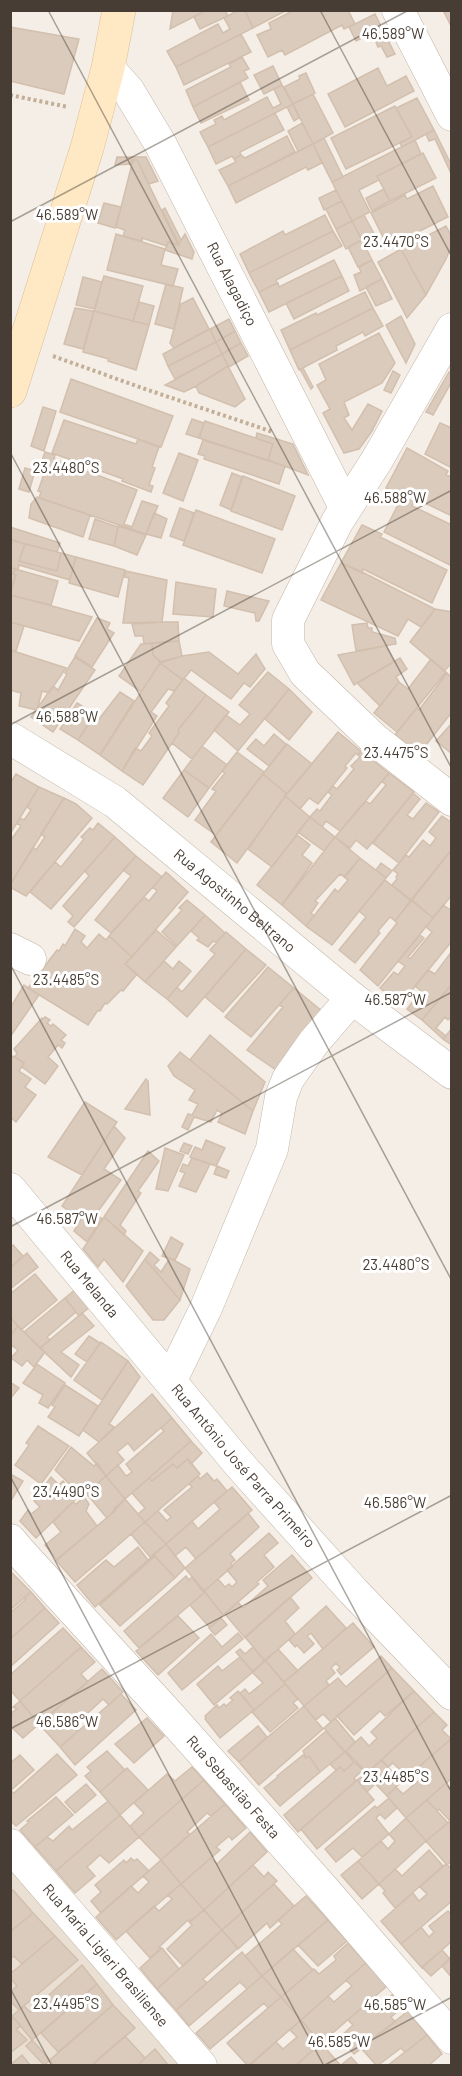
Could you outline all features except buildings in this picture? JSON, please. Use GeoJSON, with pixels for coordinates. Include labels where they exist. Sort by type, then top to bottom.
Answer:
{"type":"FeatureCollection","features":[{"type":"Feature","properties":{"kind":"street"},"geometry":{"type":"LineString","coordinates":[[10,391],[72,198],[108,68],[119,10]]}},
{"type":"Feature","properties":{"kind":"street"},"geometry":{"type":"LineString","coordinates":[[398,10],[452,115]]}},
{"type":"Feature","properties":{"kind":"street","name":"Rua Alagadiço"},"geometry":{"type":"LineString","coordinates":[[108,68],[128,90],[162,145],[345,507]]}},
{"type":"Feature","properties":{"kind":"street"},"geometry":{"type":"LineString","coordinates":[[452,329],[378,460],[345,507],[288,620],[288,644],[305,673],[374,740],[452,800]]}},
{"type":"Feature","properties":{"kind":"street","name":"Rua Agostinho Beltrano"},"geometry":{"type":"LineString","coordinates":[[10,738],[115,802],[352,998],[452,1073]]}},
{"type":"Feature","properties":{"kind":"street","name":"Rua Antônio José Parra Primeiro"},"geometry":{"type":"LineString","coordinates":[[352,998],[314,1042],[288,1079],[281,1097],[273,1149],[206,1308],[171,1380],[239,1464],[291,1523],[452,1694]]}},
{"type":"Feature","properties":{"kind":"street","name":"Rua Melanda"},"geometry":{"type":"LineString","coordinates":[[10,1189],[171,1380]]}},
{"type":"Feature","properties":{"kind":"street","name":"Rua Sebastião Festa"},"geometry":{"type":"LineString","coordinates":[[10,1539],[312,1876],[452,2038]]}},
{"type":"Feature","properties":{"kind":"street","name":"Rua Maria Ligieri Brasiliense"},"geometry":{"type":"LineString","coordinates":[[10,1845],[201,2066]]}},
{"type":"Feature","properties":{"kind":"path"},"geometry":{"type":"LineString","coordinates":[[10,95],[95,113]]}},
{"type":"Feature","properties":{"kind":"path"},"geometry":{"type":"LineString","coordinates":[[24,345],[168,397],[280,434],[306,430]]}},
{"type":"Feature","properties":{"kind":"shaded area"},"geometry":{"type":"Polygon","coordinates":[[[11,1864],[184,2065],[11,2065],[11,1864]]]}}]}
